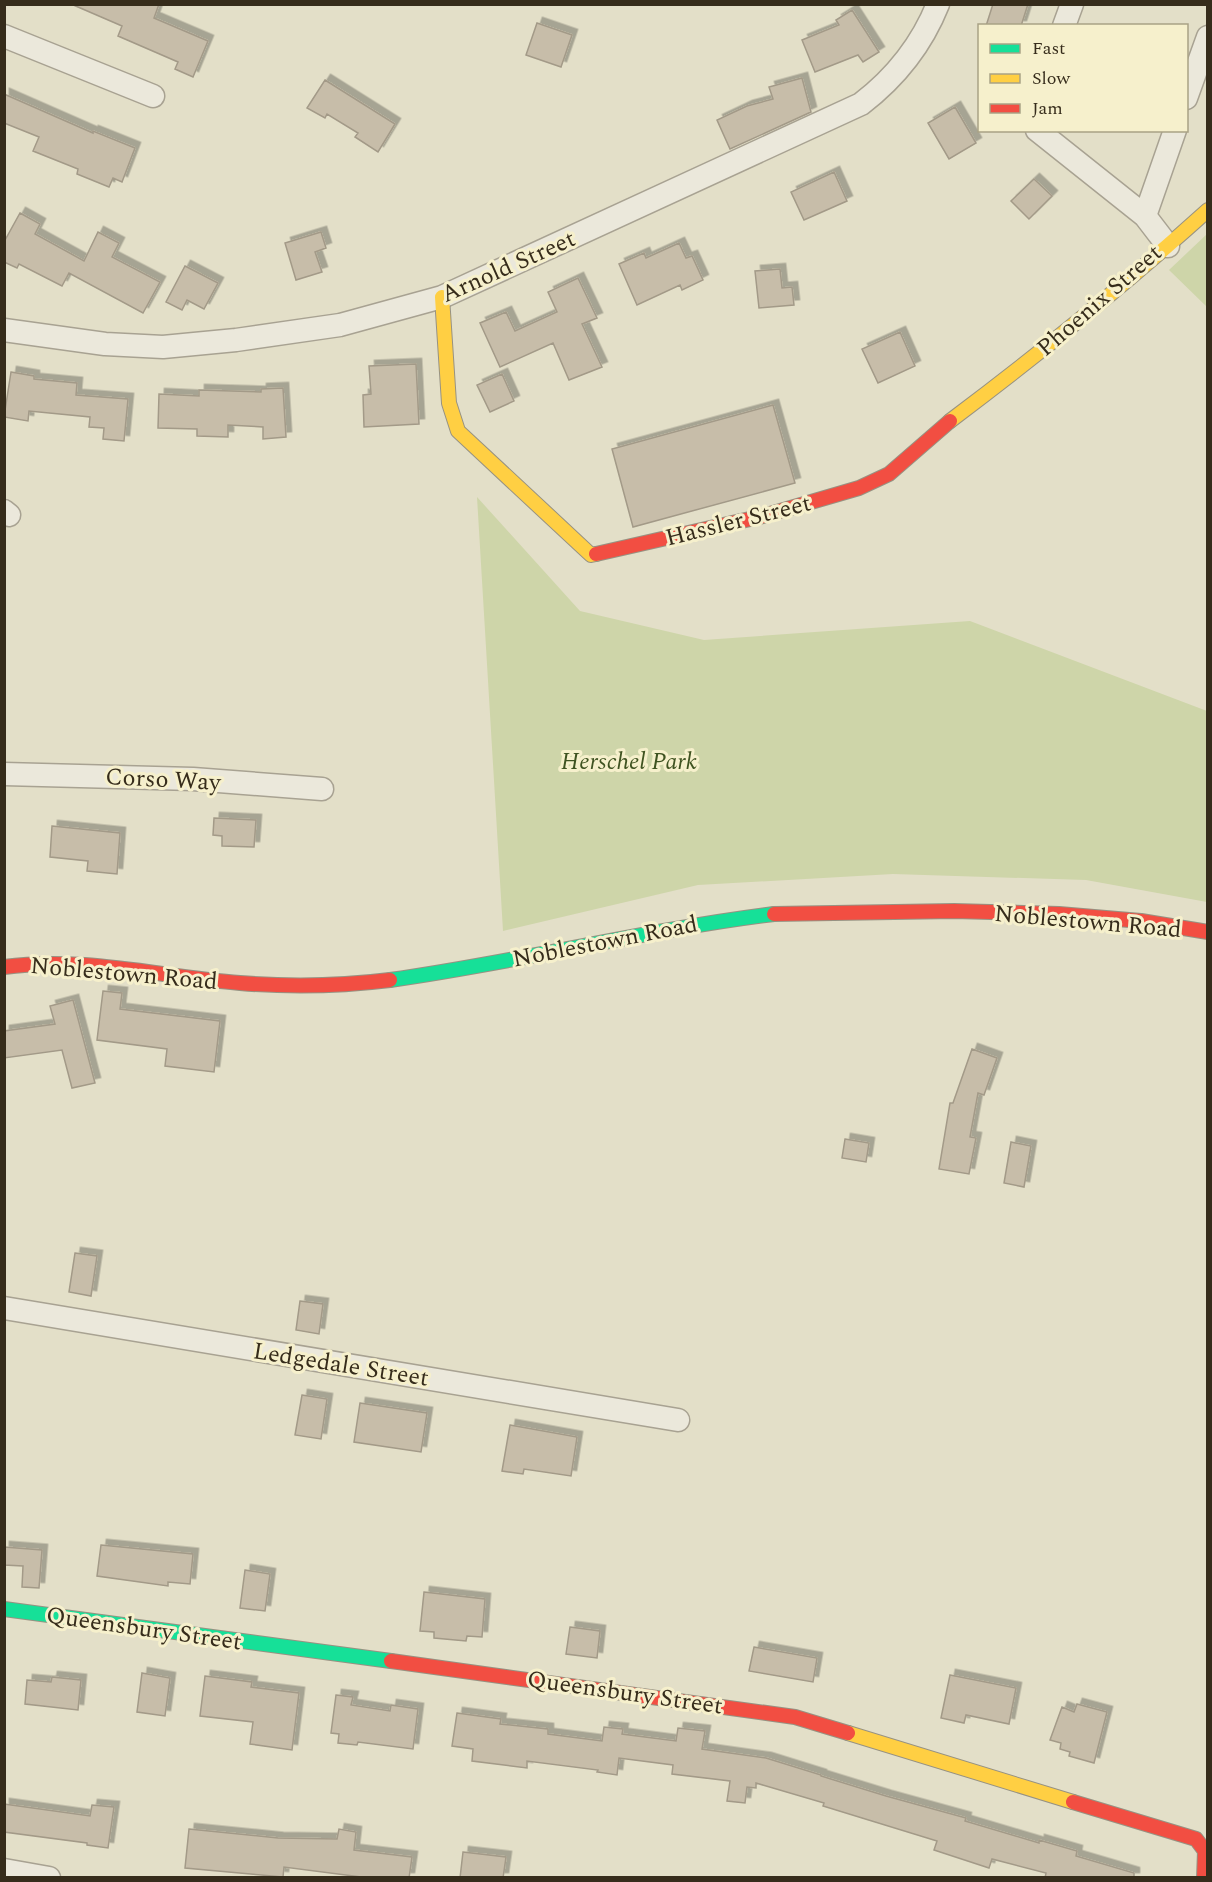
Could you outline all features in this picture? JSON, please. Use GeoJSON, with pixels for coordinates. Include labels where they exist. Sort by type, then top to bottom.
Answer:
{"type":"FeatureCollection","features":[{"type":"Feature","properties":{"kind":"street","name":"Arnold Street"},"geometry":{"type":"LineString","coordinates":[[4,330],[105,344],[163,347],[340,326],[442,297],[861,104],[882,88],[905,63],[931,22],[938,4]]}},
{"type":"Feature","properties":{"kind":"street"},"geometry":{"type":"LineString","coordinates":[[1065,24],[1072,4]]}},
{"type":"Feature","properties":{"kind":"street"},"geometry":{"type":"LineString","coordinates":[[4,36],[153,96]]}},
{"type":"Feature","properties":{"kind":"street"},"geometry":{"type":"LineString","coordinates":[[1188,92],[1208,37]]}},
{"type":"Feature","properties":{"kind":"street","name":"Phoenix Street"},"geometry":{"type":"LineString","coordinates":[[1011,375],[1168,246],[1145,216],[1040,132]]}},
{"type":"Feature","properties":{"kind":"street"},"geometry":{"type":"LineString","coordinates":[[1145,216],[1174,132]]}},
{"type":"Feature","properties":{"kind":"street"},"geometry":{"type":"LineString","coordinates":[[1168,246],[1208,210]]}},
{"type":"Feature","properties":{"kind":"street","name":"Hassler Street"},"geometry":{"type":"LineString","coordinates":[[442,297],[449,403],[458,430],[591,555],[763,516],[859,488],[889,474],[949,422],[1011,375]]}},
{"type":"Feature","properties":{"kind":"street","name":"Corso Way"},"geometry":{"type":"LineString","coordinates":[[4,774],[193,779],[322,789]]}},
{"type":"Feature","properties":{"kind":"street","name":"Noblestown Road"},"geometry":{"type":"LineString","coordinates":[[4,967],[26,964],[136,969],[239,983],[312,985],[379,981],[452,971],[702,923],[782,913],[954,911],[1059,914],[1141,921],[1208,932]]}},
{"type":"Feature","properties":{"kind":"street","name":"Ledgedale Street"},"geometry":{"type":"LineString","coordinates":[[4,1308],[678,1420]]}},
{"type":"Feature","properties":{"kind":"street","name":"Queensbury Street"},"geometry":{"type":"LineString","coordinates":[[4,1610],[619,1691],[795,1717],[1196,1839],[1205,1851],[1205,1875]]}},
{"type":"Feature","properties":{"kind":"street"},"geometry":{"type":"LineString","coordinates":[[4,1870],[49,1878]]}},
{"type":"Feature","properties":{"kind":"green space"},"geometry":{"type":"Polygon","coordinates":[[[1207,234],[1207,307],[1169,270],[1207,234]]]}},
{"type":"Feature","properties":{"kind":"green space","name":"Herschel Park"},"geometry":{"type":"Polygon","coordinates":[[[477,497],[580,611],[704,640],[970,621],[1207,711],[1207,902],[1086,880],[893,874],[698,885],[503,931],[477,497]]]}},
{"type":"Feature","properties":{"kind":"building"},"geometry":{"type":"Polygon","coordinates":[[[71,4],[159,4],[154,18],[208,41],[193,77],[175,69],[178,62],[118,36],[122,26],[71,4]]]}},
{"type":"Feature","properties":{"kind":"building"},"geometry":{"type":"Polygon","coordinates":[[[993,4],[1028,4],[1022,24],[987,24],[993,4]]]}},
{"type":"Feature","properties":{"kind":"building"},"geometry":{"type":"Polygon","coordinates":[[[852,10],[879,52],[863,62],[858,55],[815,72],[802,40],[839,25],[836,20],[852,10]]]}},
{"type":"Feature","properties":{"kind":"building"},"geometry":{"type":"Polygon","coordinates":[[[537,23],[572,35],[561,67],[526,55],[537,23]]]}},
{"type":"Feature","properties":{"kind":"building"},"geometry":{"type":"Polygon","coordinates":[[[802,78],[811,112],[730,149],[717,120],[747,106],[773,99],[769,87],[802,78]]]}},
{"type":"Feature","properties":{"kind":"building"},"geometry":{"type":"Polygon","coordinates":[[[325,80],[395,124],[378,152],[355,137],[358,133],[327,114],[325,118],[307,108],[325,80]]]}},
{"type":"Feature","properties":{"kind":"building"},"geometry":{"type":"Polygon","coordinates":[[[4,94],[93,133],[93,131],[135,148],[122,182],[113,178],[109,187],[77,174],[78,169],[33,151],[39,137],[4,123],[4,94]]]}},
{"type":"Feature","properties":{"kind":"building"},"geometry":{"type":"Polygon","coordinates":[[[955,107],[976,143],[949,159],[928,123],[955,107]]]}},
{"type":"Feature","properties":{"kind":"building"},"geometry":{"type":"Polygon","coordinates":[[[834,172],[847,201],[804,220],[791,192],[834,172]]]}},
{"type":"Feature","properties":{"kind":"building"},"geometry":{"type":"Polygon","coordinates":[[[1034,179],[1052,196],[1029,219],[1011,201],[1034,179]]]}},
{"type":"Feature","properties":{"kind":"building"},"geometry":{"type":"Polygon","coordinates":[[[20,213],[40,224],[35,234],[84,261],[98,232],[119,243],[112,257],[160,282],[143,313],[69,273],[62,286],[19,264],[17,268],[4,262],[4,242],[20,213]]]}},
{"type":"Feature","properties":{"kind":"building"},"geometry":{"type":"Polygon","coordinates":[[[321,232],[326,248],[315,252],[322,272],[296,280],[285,243],[321,232]]]}},
{"type":"Feature","properties":{"kind":"building"},"geometry":{"type":"Polygon","coordinates":[[[679,243],[686,258],[692,256],[703,280],[682,290],[680,285],[637,305],[619,264],[644,253],[646,258],[679,243]]]}},
{"type":"Feature","properties":{"kind":"building"},"geometry":{"type":"Polygon","coordinates":[[[185,266],[218,283],[204,309],[187,300],[182,310],[166,302],[185,266]]]}},
{"type":"Feature","properties":{"kind":"building"},"geometry":{"type":"Polygon","coordinates":[[[780,269],[782,288],[792,287],[794,305],[759,308],[755,271],[780,269]]]}},
{"type":"Feature","properties":{"kind":"building"},"geometry":{"type":"Polygon","coordinates":[[[578,278],[597,318],[582,324],[602,367],[569,380],[553,343],[500,367],[480,323],[506,312],[515,331],[557,312],[548,292],[578,278]]]}},
{"type":"Feature","properties":{"kind":"building"},"geometry":{"type":"Polygon","coordinates":[[[900,332],[915,366],[878,383],[862,349],[900,332]]]}},
{"type":"Feature","properties":{"kind":"building"},"geometry":{"type":"Polygon","coordinates":[[[416,364],[419,424],[364,427],[363,395],[371,394],[369,366],[416,364]]]}},
{"type":"Feature","properties":{"kind":"building"},"geometry":{"type":"Polygon","coordinates":[[[11,372],[34,376],[34,379],[77,383],[76,395],[128,399],[124,441],[103,439],[104,428],[89,427],[90,417],[29,411],[28,421],[4,417],[11,372]]]}},
{"type":"Feature","properties":{"kind":"building"},"geometry":{"type":"Polygon","coordinates":[[[502,374],[514,401],[490,412],[477,385],[502,374]]]}},
{"type":"Feature","properties":{"kind":"building"},"geometry":{"type":"Polygon","coordinates":[[[283,388],[286,437],[263,439],[263,427],[228,425],[228,437],[197,436],[197,429],[158,428],[159,394],[199,396],[199,390],[261,392],[261,389],[283,388]]]}},
{"type":"Feature","properties":{"kind":"building"},"geometry":{"type":"Polygon","coordinates":[[[773,405],[795,483],[633,527],[612,449],[773,405]]]}},
{"type":"Feature","properties":{"kind":"building"},"geometry":{"type":"Polygon","coordinates":[[[214,818],[256,820],[254,847],[222,846],[222,836],[213,835],[214,818]]]}},
{"type":"Feature","properties":{"kind":"building"},"geometry":{"type":"Polygon","coordinates":[[[52,826],[120,833],[117,874],[87,871],[88,861],[50,857],[52,826]]]}},
{"type":"Feature","properties":{"kind":"building"},"geometry":{"type":"Polygon","coordinates":[[[103,991],[122,993],[120,1009],[220,1021],[214,1072],[165,1066],[167,1049],[97,1040],[103,991]]]}},
{"type":"Feature","properties":{"kind":"building"},"geometry":{"type":"Polygon","coordinates":[[[73,1000],[95,1083],[72,1088],[62,1050],[4,1058],[4,1031],[55,1024],[50,1006],[73,1000]]]}},
{"type":"Feature","properties":{"kind":"building"},"geometry":{"type":"Polygon","coordinates":[[[972,1049],[997,1058],[984,1095],[978,1093],[970,1137],[976,1138],[969,1174],[939,1169],[950,1103],[953,1103],[972,1049]]]}},
{"type":"Feature","properties":{"kind":"building"},"geometry":{"type":"Polygon","coordinates":[[[845,1139],[869,1143],[866,1162],[842,1158],[845,1139]]]}},
{"type":"Feature","properties":{"kind":"building"},"geometry":{"type":"Polygon","coordinates":[[[1011,1142],[1031,1146],[1024,1187],[1004,1183],[1011,1142]]]}},
{"type":"Feature","properties":{"kind":"building"},"geometry":{"type":"Polygon","coordinates":[[[75,1253],[97,1256],[91,1296],[69,1292],[75,1253]]]}},
{"type":"Feature","properties":{"kind":"building"},"geometry":{"type":"Polygon","coordinates":[[[300,1301],[323,1304],[319,1334],[296,1330],[300,1301]]]}},
{"type":"Feature","properties":{"kind":"building"},"geometry":{"type":"Polygon","coordinates":[[[302,1395],[327,1399],[321,1439],[295,1435],[302,1395]]]}},
{"type":"Feature","properties":{"kind":"building"},"geometry":{"type":"Polygon","coordinates":[[[360,1403],[427,1413],[421,1452],[354,1442],[360,1403]]]}},
{"type":"Feature","properties":{"kind":"building"},"geometry":{"type":"Polygon","coordinates":[[[510,1425],[577,1437],[571,1476],[524,1469],[523,1474],[502,1471],[510,1425]]]}},
{"type":"Feature","properties":{"kind":"building"},"geometry":{"type":"Polygon","coordinates":[[[101,1545],[193,1554],[190,1584],[168,1582],[168,1586],[97,1576],[101,1545]]]}},
{"type":"Feature","properties":{"kind":"building"},"geometry":{"type":"Polygon","coordinates":[[[4,1547],[42,1550],[39,1588],[22,1587],[23,1566],[4,1565],[4,1547]]]}},
{"type":"Feature","properties":{"kind":"building"},"geometry":{"type":"Polygon","coordinates":[[[245,1570],[270,1574],[265,1611],[240,1608],[245,1570]]]}},
{"type":"Feature","properties":{"kind":"building"},"geometry":{"type":"Polygon","coordinates":[[[424,1592],[485,1599],[482,1637],[467,1636],[466,1641],[434,1638],[434,1632],[420,1631],[424,1592]]]}},
{"type":"Feature","properties":{"kind":"building"},"geometry":{"type":"Polygon","coordinates":[[[570,1627],[600,1631],[597,1658],[566,1654],[570,1627]]]}},
{"type":"Feature","properties":{"kind":"building"},"geometry":{"type":"Polygon","coordinates":[[[754,1647],[817,1658],[813,1682],[749,1671],[754,1647]]]}},
{"type":"Feature","properties":{"kind":"building"},"geometry":{"type":"Polygon","coordinates":[[[142,1673],[170,1678],[165,1716],[137,1712],[142,1673]]]}},
{"type":"Feature","properties":{"kind":"building"},"geometry":{"type":"Polygon","coordinates":[[[950,1675],[1016,1688],[1009,1724],[966,1715],[964,1723],[941,1718],[950,1675]]]}},
{"type":"Feature","properties":{"kind":"building"},"geometry":{"type":"Polygon","coordinates":[[[205,1676],[252,1682],[251,1687],[299,1693],[292,1750],[250,1744],[253,1722],[200,1716],[205,1676]]]}},
{"type":"Feature","properties":{"kind":"building"},"geometry":{"type":"Polygon","coordinates":[[[52,1677],[81,1680],[78,1710],[25,1704],[27,1680],[51,1682],[52,1677]]]}},
{"type":"Feature","properties":{"kind":"building"},"geometry":{"type":"Polygon","coordinates":[[[336,1695],[353,1697],[351,1705],[390,1711],[391,1705],[418,1709],[413,1749],[358,1742],[357,1745],[338,1743],[339,1734],[331,1733],[336,1695]]]}},
{"type":"Feature","properties":{"kind":"building"},"geometry":{"type":"Polygon","coordinates":[[[1077,1704],[1107,1712],[1094,1763],[1069,1756],[1070,1752],[1060,1749],[1061,1743],[1050,1740],[1062,1707],[1074,1712],[1077,1704]]]}},
{"type":"Feature","properties":{"kind":"building"},"geometry":{"type":"Polygon","coordinates":[[[457,1713],[501,1719],[500,1724],[548,1729],[548,1734],[602,1741],[604,1727],[623,1729],[622,1734],[676,1741],[678,1728],[705,1731],[702,1749],[766,1758],[886,1796],[966,1818],[965,1821],[1039,1843],[1039,1840],[1077,1851],[1076,1856],[1134,1873],[1134,1878],[1045,1878],[1046,1873],[992,1859],[989,1868],[934,1850],[937,1841],[756,1783],[756,1788],[747,1787],[745,1803],[727,1801],[730,1781],[672,1774],[673,1765],[619,1758],[617,1775],[597,1772],[598,1770],[527,1761],[527,1768],[472,1761],[473,1749],[452,1746],[457,1713]]]}},
{"type":"Feature","properties":{"kind":"building"},"geometry":{"type":"Polygon","coordinates":[[[4,1804],[90,1816],[92,1805],[114,1807],[108,1848],[4,1832],[4,1804]]]}},
{"type":"Feature","properties":{"kind":"building"},"geometry":{"type":"Polygon","coordinates":[[[189,1829],[278,1838],[337,1839],[339,1829],[356,1832],[354,1850],[412,1857],[409,1878],[369,1878],[284,1867],[283,1877],[185,1868],[189,1829]]]}},
{"type":"Feature","properties":{"kind":"building"},"geometry":{"type":"Polygon","coordinates":[[[463,1852],[506,1857],[503,1878],[460,1878],[463,1852]]]}},
{"type":"Feature","properties":{"kind":"traffic: fast"},"geometry":{"type":"LineString","coordinates":[[390,980],[774,914]]}},
{"type":"Feature","properties":{"kind":"traffic: fast"},"geometry":{"type":"LineString","coordinates":[[4,1609],[391,1661]]}},
{"type":"Feature","properties":{"kind":"traffic: slow"},"geometry":{"type":"LineString","coordinates":[[950,421],[1082,318],[1208,210]]}},
{"type":"Feature","properties":{"kind":"traffic: slow"},"geometry":{"type":"LineString","coordinates":[[442,297],[449,403],[458,431],[591,555],[596,554]]}},
{"type":"Feature","properties":{"kind":"traffic: slow"},"geometry":{"type":"LineString","coordinates":[[848,1733],[1073,1802]]}},
{"type":"Feature","properties":{"kind":"traffic: jam"},"geometry":{"type":"LineString","coordinates":[[596,554],[763,516],[859,488],[889,474],[950,421]]}},
{"type":"Feature","properties":{"kind":"traffic: jam"},"geometry":{"type":"LineString","coordinates":[[774,914],[954,911],[1059,914],[1141,921],[1208,932]]}},
{"type":"Feature","properties":{"kind":"traffic: jam"},"geometry":{"type":"LineString","coordinates":[[4,967],[63,964],[277,985],[334,985],[390,980]]}},
{"type":"Feature","properties":{"kind":"traffic: jam"},"geometry":{"type":"LineString","coordinates":[[391,1661],[795,1717],[848,1733]]}},
{"type":"Feature","properties":{"kind":"traffic: jam"},"geometry":{"type":"LineString","coordinates":[[1073,1802],[1196,1839],[1205,1851],[1204,1878]]}}]}
